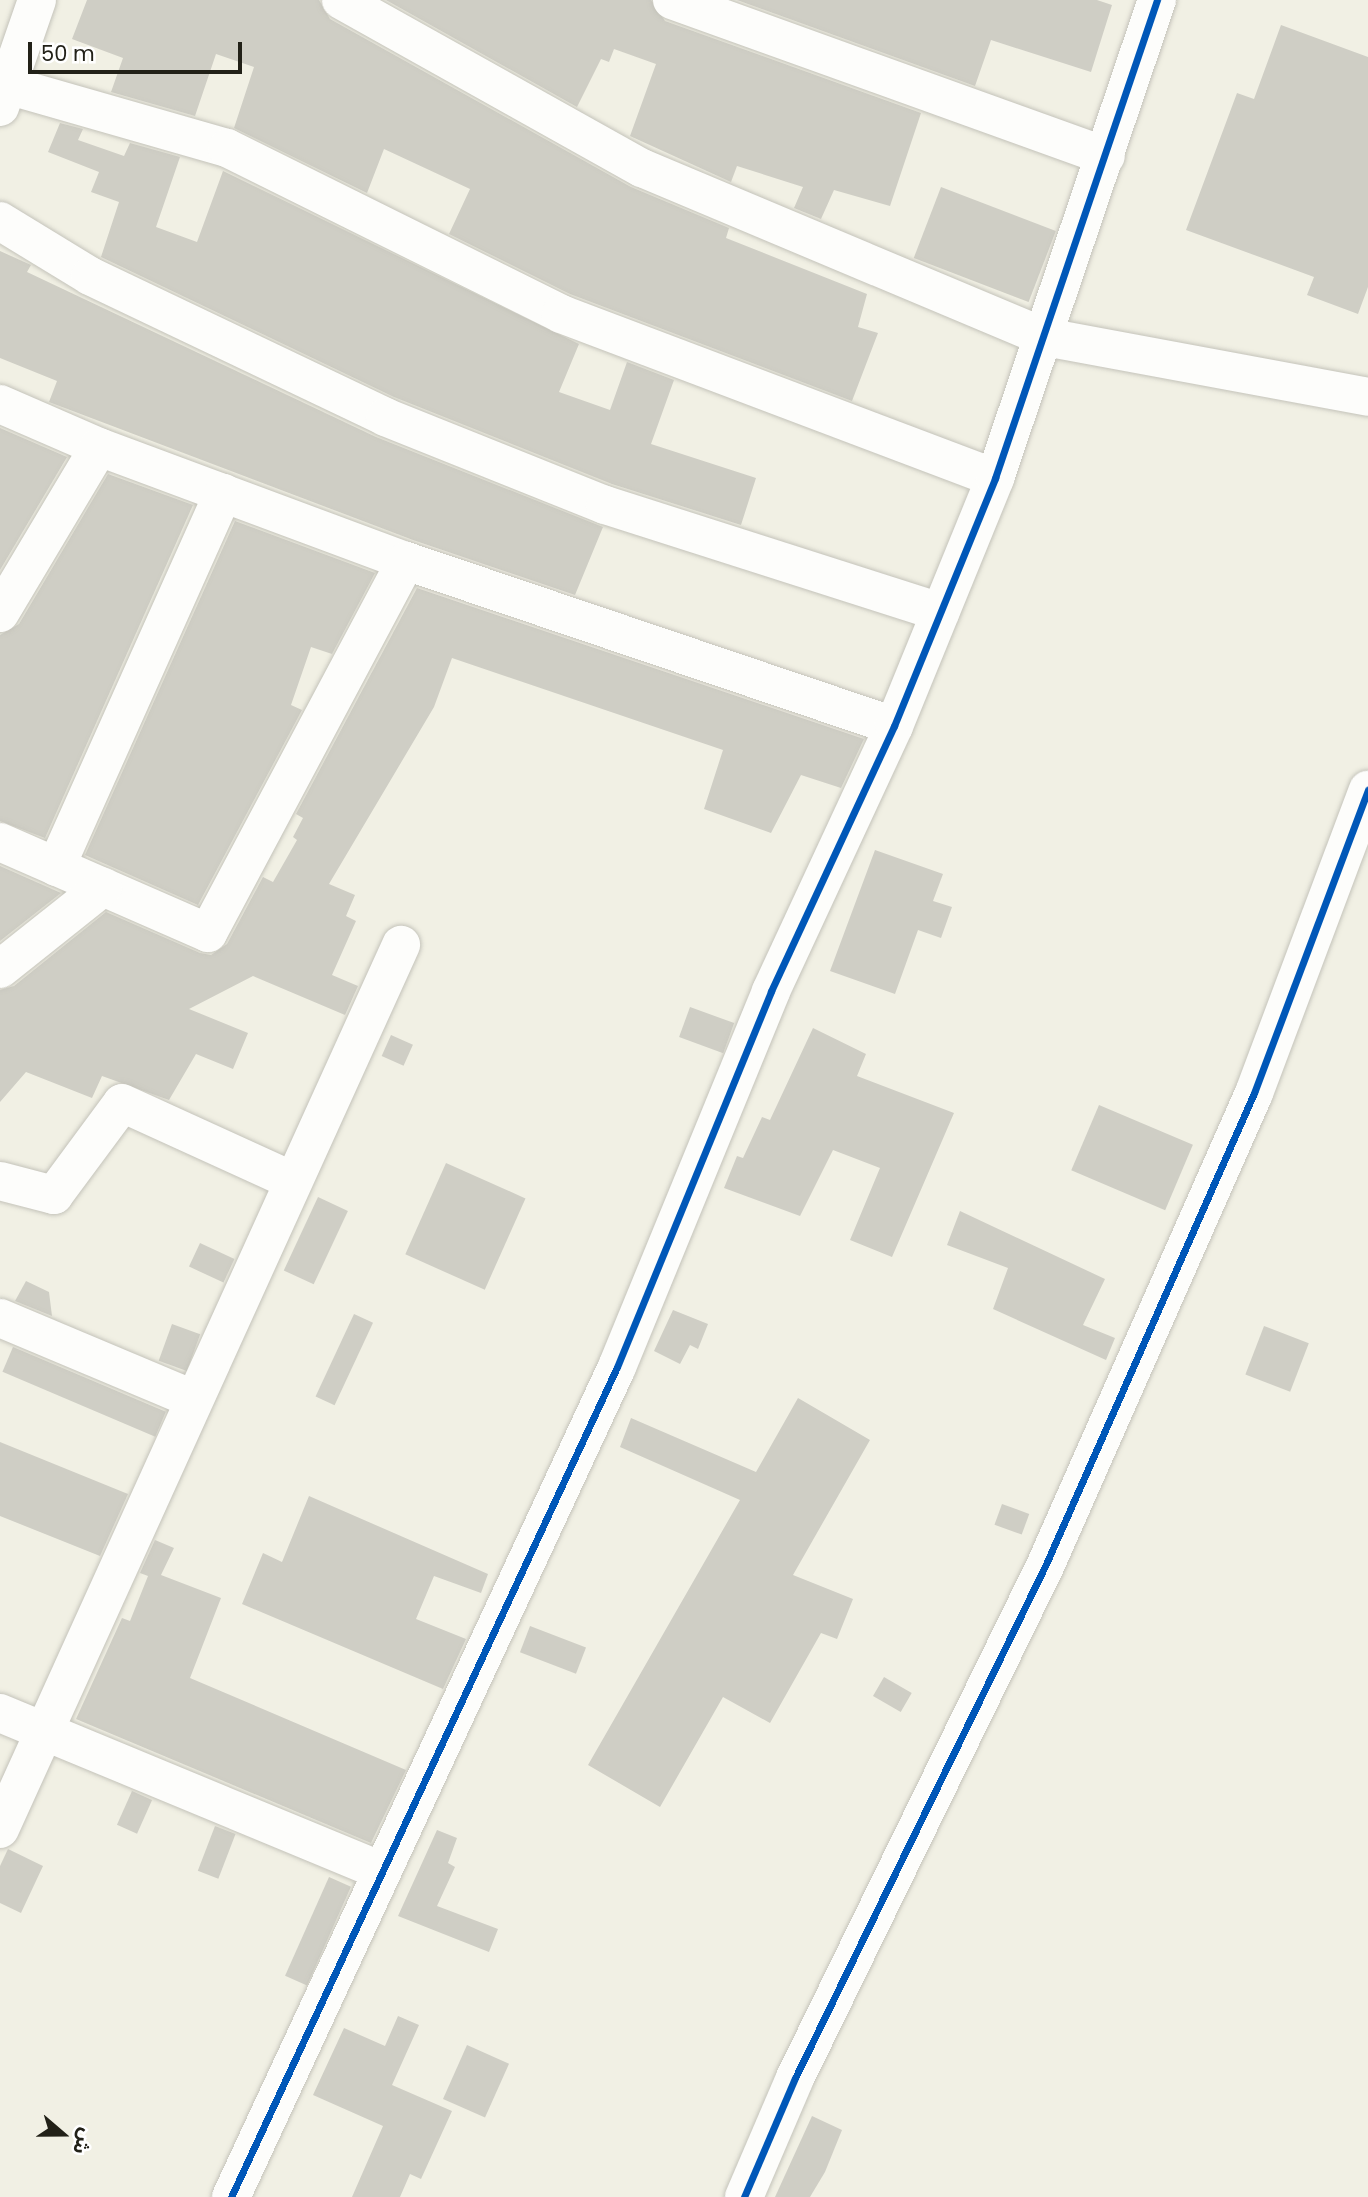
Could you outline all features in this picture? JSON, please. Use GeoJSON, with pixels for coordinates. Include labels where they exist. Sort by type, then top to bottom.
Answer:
{"type":"FeatureCollection","features":[{"type":"Feature","properties":{"kind":"street"},"geometry":{"type":"LineString","coordinates":[[37,0],[3,91],[227,148],[561,314],[995,478]]}},
{"type":"Feature","properties":{"kind":"street"},"geometry":{"type":"LineString","coordinates":[[341,0],[642,167],[1045,337],[1368,397]]}},
{"type":"Feature","properties":{"kind":"street"},"geometry":{"type":"LineString","coordinates":[[672,0],[1106,156]]}},
{"type":"Feature","properties":{"kind":"street"},"geometry":{"type":"LineString","coordinates":[[232,2197],[617,1367],[771,991],[894,726],[995,478],[1106,156],[1155,1]]}},
{"type":"Feature","properties":{"kind":"street"},"geometry":{"type":"LineString","coordinates":[[0,221],[90,276],[385,417],[604,505],[940,611]]}},
{"type":"Feature","properties":{"kind":"street"},"geometry":{"type":"LineString","coordinates":[[0,404],[99,447],[406,561],[894,726]]}},
{"type":"Feature","properties":{"kind":"street"},"geometry":{"type":"LineString","coordinates":[[0,613],[99,447]]}},
{"type":"Feature","properties":{"kind":"street"},"geometry":{"type":"LineString","coordinates":[[56,867],[223,493]]}},
{"type":"Feature","properties":{"kind":"street"},"geometry":{"type":"LineString","coordinates":[[0,842],[208,933],[406,561]]}},
{"type":"Feature","properties":{"kind":"street"},"geometry":{"type":"LineString","coordinates":[[744,2197],[795,2078],[1046,1564],[1254,1093],[1368,790]]}},
{"type":"Feature","properties":{"kind":"street"},"geometry":{"type":"LineString","coordinates":[[0,969],[103,887]]}},
{"type":"Feature","properties":{"kind":"street"},"geometry":{"type":"LineString","coordinates":[[0,1829],[41,1733],[401,945]]}},
{"type":"Feature","properties":{"kind":"street"},"geometry":{"type":"LineString","coordinates":[[0,1181],[54,1195],[122,1102],[293,1181]]}},
{"type":"Feature","properties":{"kind":"street"},"geometry":{"type":"LineString","coordinates":[[0,1318],[193,1399]]}},
{"type":"Feature","properties":{"kind":"street"},"geometry":{"type":"LineString","coordinates":[[0,1713],[41,1733],[381,1871]]}},
{"type":"Feature","properties":{"kind":"building"},"geometry":{"type":"Polygon","coordinates":[[[87,0],[319,0],[330,19],[631,187],[729,228],[726,238],[867,294],[858,327],[878,333],[852,401],[570,294],[449,234],[470,189],[384,149],[367,193],[234,128],[254,67],[216,54],[195,116],[111,92],[123,58],[72,39],[87,0]]]}},
{"type":"Feature","properties":{"kind":"building"},"geometry":{"type":"Polygon","coordinates":[[[386,0],[651,0],[665,21],[921,113],[890,206],[834,190],[821,219],[794,208],[803,187],[737,166],[731,182],[630,136],[656,64],[614,49],[609,62],[601,59],[577,107],[386,0]]]}},
{"type":"Feature","properties":{"kind":"building"},"geometry":{"type":"Polygon","coordinates":[[[737,0],[1097,0],[1112,5],[1091,72],[991,40],[975,86],[737,0]]]}},
{"type":"Feature","properties":{"kind":"building"},"geometry":{"type":"Polygon","coordinates":[[[1281,25],[1368,57],[1368,287],[1358,314],[1307,295],[1314,277],[1186,230],[1237,93],[1254,99],[1281,25]]]}},
{"type":"Feature","properties":{"kind":"building"},"geometry":{"type":"Polygon","coordinates":[[[60,123],[83,129],[78,140],[124,156],[130,143],[180,157],[156,227],[197,242],[223,171],[579,344],[559,392],[610,410],[627,362],[674,380],[651,444],[756,478],[741,525],[612,484],[394,397],[101,257],[119,202],[91,192],[99,172],[48,152],[60,123]]]}},
{"type":"Feature","properties":{"kind":"building"},"geometry":{"type":"Polygon","coordinates":[[[941,187],[1056,231],[1029,302],[914,258],[941,187]]]}},
{"type":"Feature","properties":{"kind":"building"},"geometry":{"type":"Polygon","coordinates":[[[0,251],[31,265],[27,272],[376,437],[603,527],[575,595],[413,540],[49,402],[57,381],[0,358],[0,251]]]}},
{"type":"Feature","properties":{"kind":"building"},"geometry":{"type":"Polygon","coordinates":[[[0,428],[67,457],[0,570],[0,428]]]}},
{"type":"Feature","properties":{"kind":"building"},"geometry":{"type":"Polygon","coordinates":[[[108,474],[193,505],[45,838],[0,821],[0,635],[19,624],[108,474]]]}},
{"type":"Feature","properties":{"kind":"building"},"geometry":{"type":"Polygon","coordinates":[[[235,521],[375,573],[332,654],[311,647],[291,705],[302,710],[198,905],[85,855],[235,521]]]}},
{"type":"Feature","properties":{"kind":"building"},"geometry":{"type":"Polygon","coordinates":[[[417,588],[864,739],[841,788],[801,775],[771,833],[704,809],[723,750],[452,658],[434,707],[329,884],[355,895],[346,916],[356,921],[332,975],[358,986],[345,1015],[253,976],[189,1009],[248,1033],[233,1069],[196,1054],[169,1100],[102,1076],[92,1098],[26,1072],[0,1102],[0,990],[14,986],[106,912],[200,953],[211,955],[227,944],[263,877],[273,882],[297,840],[293,837],[303,818],[296,814],[417,588]]]}},
{"type":"Feature","properties":{"kind":"building"},"geometry":{"type":"Polygon","coordinates":[[[875,850],[943,874],[933,901],[952,907],[941,938],[918,930],[895,994],[830,971],[875,850]]]}},
{"type":"Feature","properties":{"kind":"building"},"geometry":{"type":"Polygon","coordinates":[[[0,866],[61,893],[0,941],[0,866]]]}},
{"type":"Feature","properties":{"kind":"building"},"geometry":{"type":"Polygon","coordinates":[[[690,1007],[734,1023],[723,1053],[679,1037],[690,1007]]]}},
{"type":"Feature","properties":{"kind":"building"},"geometry":{"type":"Polygon","coordinates":[[[813,1028],[866,1054],[857,1076],[954,1113],[892,1257],[850,1240],[880,1168],[833,1150],[800,1216],[724,1188],[737,1156],[743,1158],[762,1117],[770,1120],[813,1028]]]}},
{"type":"Feature","properties":{"kind":"building"},"geometry":{"type":"Polygon","coordinates":[[[391,1035],[413,1045],[404,1066],[382,1056],[391,1035]]]}},
{"type":"Feature","properties":{"kind":"building"},"geometry":{"type":"Polygon","coordinates":[[[1099,1105],[1193,1145],[1165,1210],[1071,1170],[1099,1105]]]}},
{"type":"Feature","properties":{"kind":"building"},"geometry":{"type":"Polygon","coordinates":[[[446,1163],[525,1198],[485,1290],[405,1254],[446,1163]]]}},
{"type":"Feature","properties":{"kind":"building"},"geometry":{"type":"Polygon","coordinates":[[[318,1197],[348,1211],[314,1284],[284,1270],[318,1197]]]}},
{"type":"Feature","properties":{"kind":"building"},"geometry":{"type":"Polygon","coordinates":[[[960,1211],[1105,1279],[1083,1325],[1115,1338],[1106,1360],[993,1309],[1008,1268],[947,1245],[960,1211]]]}},
{"type":"Feature","properties":{"kind":"building"},"geometry":{"type":"Polygon","coordinates":[[[200,1243],[234,1259],[223,1283],[189,1267],[200,1243]]]}},
{"type":"Feature","properties":{"kind":"building"},"geometry":{"type":"Polygon","coordinates":[[[26,1281],[49,1292],[52,1316],[15,1301],[26,1281]]]}},
{"type":"Feature","properties":{"kind":"building"},"geometry":{"type":"Polygon","coordinates":[[[673,1310],[708,1324],[698,1349],[690,1345],[680,1364],[654,1351],[673,1310]]]}},
{"type":"Feature","properties":{"kind":"building"},"geometry":{"type":"Polygon","coordinates":[[[354,1314],[373,1323],[335,1405],[316,1396],[354,1314]]]}},
{"type":"Feature","properties":{"kind":"building"},"geometry":{"type":"Polygon","coordinates":[[[172,1324],[200,1334],[187,1371],[159,1361],[172,1324]]]}},
{"type":"Feature","properties":{"kind":"building"},"geometry":{"type":"Polygon","coordinates":[[[1264,1326],[1309,1343],[1290,1392],[1245,1375],[1264,1326]]]}},
{"type":"Feature","properties":{"kind":"building"},"geometry":{"type":"Polygon","coordinates":[[[13,1347],[166,1412],[155,1437],[2,1372],[13,1347]]]}},
{"type":"Feature","properties":{"kind":"building"},"geometry":{"type":"Polygon","coordinates":[[[798,1398],[870,1440],[793,1575],[853,1599],[837,1639],[821,1633],[770,1723],[723,1697],[660,1807],[588,1765],[740,1500],[620,1447],[631,1418],[756,1472],[798,1398]]]}},
{"type":"Feature","properties":{"kind":"building"},"geometry":{"type":"Polygon","coordinates":[[[0,1442],[128,1494],[100,1556],[0,1516],[0,1442]]]}},
{"type":"Feature","properties":{"kind":"building"},"geometry":{"type":"Polygon","coordinates":[[[309,1496],[488,1574],[481,1593],[434,1576],[416,1619],[466,1639],[443,1689],[242,1604],[263,1553],[282,1562],[309,1496]]]}},
{"type":"Feature","properties":{"kind":"building"},"geometry":{"type":"Polygon","coordinates":[[[1002,1504],[1029,1514],[1022,1535],[994,1525],[1002,1504]]]}},
{"type":"Feature","properties":{"kind":"building"},"geometry":{"type":"Polygon","coordinates":[[[155,1540],[174,1548],[161,1575],[221,1598],[190,1678],[406,1770],[371,1843],[76,1719],[122,1618],[130,1621],[148,1576],[140,1573],[155,1540]]]}},
{"type":"Feature","properties":{"kind":"building"},"geometry":{"type":"Polygon","coordinates":[[[530,1626],[586,1648],[576,1674],[520,1652],[530,1626]]]}},
{"type":"Feature","properties":{"kind":"building"},"geometry":{"type":"Polygon","coordinates":[[[884,1677],[912,1693],[901,1712],[873,1696],[884,1677]]]}},
{"type":"Feature","properties":{"kind":"building"},"geometry":{"type":"Polygon","coordinates":[[[132,1791],[152,1800],[137,1834],[117,1825],[132,1791]]]}},
{"type":"Feature","properties":{"kind":"building"},"geometry":{"type":"Polygon","coordinates":[[[215,1826],[236,1834],[218,1879],[198,1871],[215,1826]]]}},
{"type":"Feature","properties":{"kind":"building"},"geometry":{"type":"Polygon","coordinates":[[[437,1830],[457,1838],[448,1863],[455,1867],[437,1906],[498,1929],[489,1952],[398,1916],[437,1830]]]}},
{"type":"Feature","properties":{"kind":"building"},"geometry":{"type":"Polygon","coordinates":[[[8,1849],[43,1866],[21,1913],[0,1903],[0,1866],[8,1849]]]}},
{"type":"Feature","properties":{"kind":"building"},"geometry":{"type":"Polygon","coordinates":[[[329,1877],[351,1887],[307,1985],[285,1976],[329,1877]]]}},
{"type":"Feature","properties":{"kind":"building"},"geometry":{"type":"Polygon","coordinates":[[[398,2016],[419,2025],[392,2085],[452,2111],[421,2179],[410,2174],[400,2197],[352,2197],[383,2126],[313,2095],[344,2028],[385,2046],[398,2016]]]}},
{"type":"Feature","properties":{"kind":"building"},"geometry":{"type":"Polygon","coordinates":[[[467,2045],[509,2064],[485,2118],[443,2099],[467,2045]]]}},
{"type":"Feature","properties":{"kind":"building"},"geometry":{"type":"Polygon","coordinates":[[[812,2116],[842,2130],[825,2172],[810,2197],[775,2197],[812,2116]]]}},
{"type":"Feature","properties":{"kind":"cycle path"},"geometry":{"type":"LineString","coordinates":[[231,2197],[617,1367],[771,991],[894,726],[995,478],[1157,0]]}},
{"type":"Feature","properties":{"kind":"cycle path"},"geometry":{"type":"LineString","coordinates":[[744,2197],[795,2078],[1046,1564],[1254,1093],[1368,790]]}}]}
